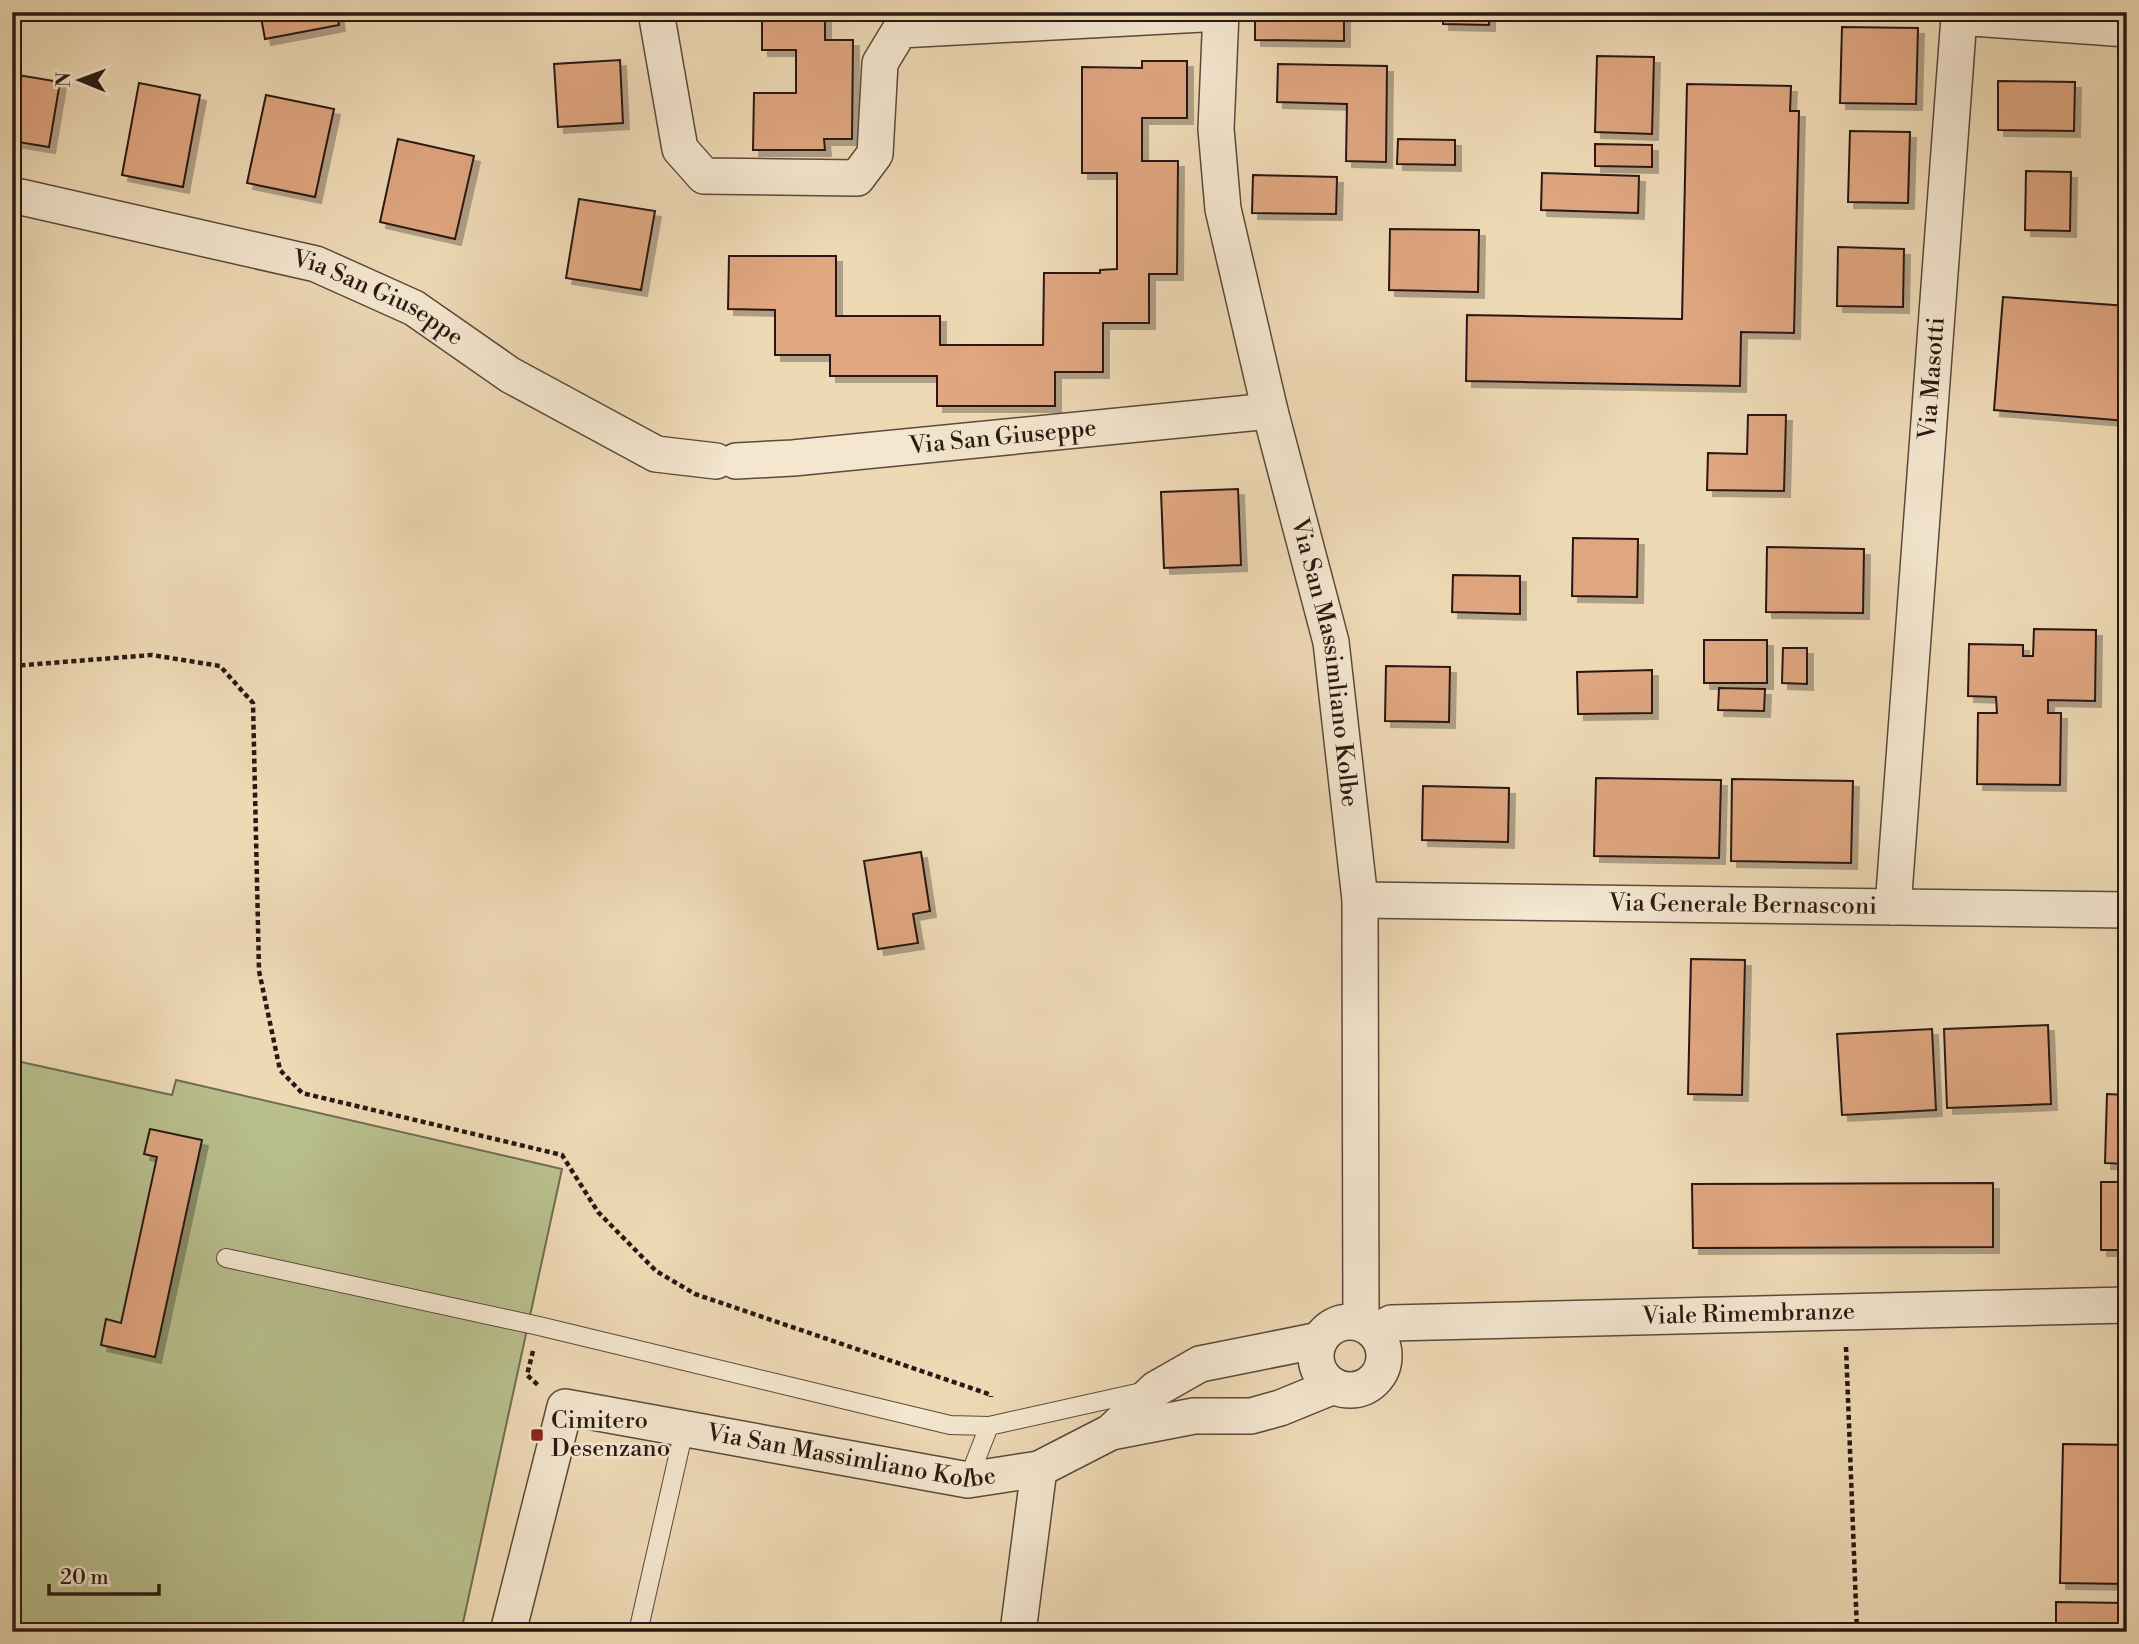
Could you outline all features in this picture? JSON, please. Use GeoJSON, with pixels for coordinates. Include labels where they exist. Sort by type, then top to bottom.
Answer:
{"type":"FeatureCollection","features":[{"type":"Feature","properties":{"kind":"street"},"geometry":{"type":"LineString","coordinates":[[656,12],[680,149],[704,176],[857,178],[875,154],[880,63],[900,21],[1221,13]]}},
{"type":"Feature","properties":{"kind":"street","name":"Via San Massimliano Kolbe"},"geometry":{"type":"LineString","coordinates":[[1221,13],[1216,129],[1223,209],[1270,411],[1331,642],[1360,900],[1368,1327]]}},
{"type":"Feature","properties":{"kind":"street","name":"Via Masotti"},"geometry":{"type":"LineString","coordinates":[[1892,907],[1959,17],[2127,29]]}},
{"type":"Feature","properties":{"kind":"street","name":"Via San Giuseppe"},"geometry":{"type":"LineString","coordinates":[[12,195],[316,264],[414,308],[510,375],[656,454],[726,461],[807,457],[1270,411]]}},
{"type":"Feature","properties":{"kind":"street","name":"Via Generale Bernasconi"},"geometry":{"type":"LineString","coordinates":[[1360,900],[2127,910]]}},
{"type":"Feature","properties":{"kind":"street","name":"Viale Rimembranze"},"geometry":{"type":"LineString","coordinates":[[1368,1327],[1391,1323],[2127,1305]]}},
{"type":"Feature","properties":{"kind":"street"},"geometry":{"type":"LineString","coordinates":[[1351,1321],[1368,1327],[1384,1346],[1382,1368],[1367,1386],[1345,1390],[1334,1386],[1325,1379],[1319,1369],[1316,1357],[1320,1340],[1330,1328],[1340,1323],[1351,1321]]}},
{"type":"Feature","properties":{"kind":"street","name":"Via San Massimliano Kolbe"},"geometry":{"type":"LineString","coordinates":[[1111,1432],[1156,1389],[1200,1364],[1320,1340]]}},
{"type":"Feature","properties":{"kind":"street","name":"Via San Massimliano Kolbe"},"geometry":{"type":"LineString","coordinates":[[508,1632],[565,1407],[968,1480],[1039,1469],[1111,1432],[1194,1416],[1251,1416],[1280,1409],[1334,1386]]}},
{"type":"Feature","properties":{"kind":"street"},"geometry":{"type":"LineString","coordinates":[[1018,1632],[1039,1469]]}},
{"type":"Feature","properties":{"kind":"lane"},"geometry":{"type":"LineString","coordinates":[[226,1258],[539,1326],[950,1425],[989,1426],[1156,1389]]}},
{"type":"Feature","properties":{"kind":"lane"},"geometry":{"type":"LineString","coordinates":[[968,1480],[989,1426]]}},
{"type":"Feature","properties":{"kind":"lane"},"geometry":{"type":"LineString","coordinates":[[638,1632],[684,1430]]}},
{"type":"Feature","properties":{"kind":"path"},"geometry":{"type":"LineString","coordinates":[[12,666],[152,655],[220,666],[253,703],[258,971],[279,1070],[302,1093],[562,1155],[598,1212],[656,1270],[695,1294],[991,1395],[989,1426]]}},
{"type":"Feature","properties":{"kind":"path"},"geometry":{"type":"LineString","coordinates":[[1844,1312],[1857,1632]]}},
{"type":"Feature","properties":{"kind":"path"},"geometry":{"type":"LineString","coordinates":[[527,1376],[535,1343]]}},
{"type":"Feature","properties":{"kind":"green space"},"geometry":{"type":"Polygon","coordinates":[[[12,1060],[172,1095],[176,1080],[562,1169],[461,1632],[12,1632],[12,1060]]]}},
{"type":"Feature","properties":{"kind":"building"},"geometry":{"type":"Polygon","coordinates":[[[260,12],[337,12],[339,25],[265,39],[260,12]]]}},
{"type":"Feature","properties":{"kind":"building"},"geometry":{"type":"Polygon","coordinates":[[[762,12],[825,12],[825,40],[853,40],[852,139],[824,139],[825,150],[753,150],[754,93],[796,93],[796,50],[762,50],[762,12]]]}},
{"type":"Feature","properties":{"kind":"building"},"geometry":{"type":"Polygon","coordinates":[[[1255,12],[1344,12],[1344,41],[1255,40],[1255,12]]]}},
{"type":"Feature","properties":{"kind":"building"},"geometry":{"type":"Polygon","coordinates":[[[1443,12],[1489,12],[1489,25],[1443,24],[1443,12]]]}},
{"type":"Feature","properties":{"kind":"building"},"geometry":{"type":"Polygon","coordinates":[[[1707,12],[1707,15],[1670,14],[1707,12]]]}},
{"type":"Feature","properties":{"kind":"building"},"geometry":{"type":"Polygon","coordinates":[[[1779,12],[1779,15],[1718,14],[1779,12]]]}},
{"type":"Feature","properties":{"kind":"building"},"geometry":{"type":"Polygon","coordinates":[[[1842,27],[1918,28],[1916,104],[1840,103],[1842,27]]]}},
{"type":"Feature","properties":{"kind":"building"},"geometry":{"type":"Polygon","coordinates":[[[1597,56],[1654,57],[1652,134],[1595,132],[1597,56]]]}},
{"type":"Feature","properties":{"kind":"building"},"geometry":{"type":"Polygon","coordinates":[[[620,60],[623,123],[558,127],[554,64],[620,60]]]}},
{"type":"Feature","properties":{"kind":"building"},"geometry":{"type":"Polygon","coordinates":[[[1142,61],[1187,61],[1187,118],[1142,118],[1142,161],[1178,161],[1177,274],[1149,274],[1149,323],[1103,323],[1103,372],[1055,372],[1055,406],[937,406],[937,376],[830,376],[830,355],[775,355],[775,310],[728,309],[729,256],[836,256],[836,316],[940,316],[940,345],[1043,345],[1044,273],[1100,273],[1100,270],[1117,269],[1117,173],[1082,173],[1082,67],[1142,68],[1142,61]]]}},
{"type":"Feature","properties":{"kind":"building"},"geometry":{"type":"Polygon","coordinates":[[[1278,64],[1387,66],[1386,162],[1346,161],[1347,104],[1277,102],[1278,64]]]}},
{"type":"Feature","properties":{"kind":"building"},"geometry":{"type":"Polygon","coordinates":[[[12,74],[60,82],[49,147],[12,141],[12,74]]]}},
{"type":"Feature","properties":{"kind":"building"},"geometry":{"type":"Polygon","coordinates":[[[1998,81],[2075,82],[2074,131],[1998,130],[1998,81]]]}},
{"type":"Feature","properties":{"kind":"building"},"geometry":{"type":"Polygon","coordinates":[[[139,83],[200,95],[183,187],[122,175],[139,83]]]}},
{"type":"Feature","properties":{"kind":"building"},"geometry":{"type":"Polygon","coordinates":[[[1687,84],[1791,86],[1790,111],[1799,111],[1794,333],[1741,332],[1740,386],[1466,381],[1467,315],[1682,319],[1687,84]]]}},
{"type":"Feature","properties":{"kind":"building"},"geometry":{"type":"Polygon","coordinates":[[[266,95],[334,109],[315,197],[247,183],[266,95]]]}},
{"type":"Feature","properties":{"kind":"building"},"geometry":{"type":"Polygon","coordinates":[[[1850,131],[1910,132],[1908,203],[1848,202],[1850,131]]]}},
{"type":"Feature","properties":{"kind":"building"},"geometry":{"type":"Polygon","coordinates":[[[398,139],[474,156],[455,239],[380,222],[398,139]]]}},
{"type":"Feature","properties":{"kind":"building"},"geometry":{"type":"Polygon","coordinates":[[[1398,139],[1455,140],[1455,165],[1397,164],[1398,139]]]}},
{"type":"Feature","properties":{"kind":"building"},"geometry":{"type":"Polygon","coordinates":[[[1595,144],[1652,145],[1652,167],[1595,166],[1595,144]]]}},
{"type":"Feature","properties":{"kind":"building"},"geometry":{"type":"Polygon","coordinates":[[[2026,171],[2071,172],[2070,231],[2025,230],[2026,171]]]}},
{"type":"Feature","properties":{"kind":"building"},"geometry":{"type":"Polygon","coordinates":[[[2122,171],[2127,171],[2127,216],[2121,216],[2122,171]]]}},
{"type":"Feature","properties":{"kind":"building"},"geometry":{"type":"Polygon","coordinates":[[[1542,173],[1639,176],[1638,213],[1541,210],[1542,173]]]}},
{"type":"Feature","properties":{"kind":"building"},"geometry":{"type":"Polygon","coordinates":[[[1253,175],[1337,177],[1336,214],[1252,213],[1253,175]]]}},
{"type":"Feature","properties":{"kind":"building"},"geometry":{"type":"Polygon","coordinates":[[[579,199],[655,211],[641,290],[566,278],[579,199]]]}},
{"type":"Feature","properties":{"kind":"building"},"geometry":{"type":"Polygon","coordinates":[[[1390,229],[1479,230],[1478,292],[1389,290],[1390,229]]]}},
{"type":"Feature","properties":{"kind":"building"},"geometry":{"type":"Polygon","coordinates":[[[1838,247],[1904,249],[1903,307],[1837,306],[1838,247]]]}},
{"type":"Feature","properties":{"kind":"building"},"geometry":{"type":"Polygon","coordinates":[[[2003,297],[2127,306],[2127,421],[1994,410],[2003,297]]]}},
{"type":"Feature","properties":{"kind":"building"},"geometry":{"type":"Polygon","coordinates":[[[1748,415],[1786,415],[1784,491],[1707,490],[1708,453],[1747,454],[1748,415]]]}},
{"type":"Feature","properties":{"kind":"building"},"geometry":{"type":"Polygon","coordinates":[[[1238,489],[1241,565],[1164,568],[1161,492],[1238,489]]]}},
{"type":"Feature","properties":{"kind":"building"},"geometry":{"type":"Polygon","coordinates":[[[1573,538],[1638,539],[1637,597],[1572,596],[1573,538]]]}},
{"type":"Feature","properties":{"kind":"building"},"geometry":{"type":"Polygon","coordinates":[[[1767,547],[1864,549],[1863,613],[1766,612],[1767,547]]]}},
{"type":"Feature","properties":{"kind":"building"},"geometry":{"type":"Polygon","coordinates":[[[1453,575],[1520,576],[1520,614],[1452,612],[1453,575]]]}},
{"type":"Feature","properties":{"kind":"building"},"geometry":{"type":"Polygon","coordinates":[[[2034,629],[2096,630],[2095,701],[2048,700],[2048,713],[2061,713],[2060,785],[1977,784],[1978,713],[1997,713],[1996,697],[1968,696],[1969,644],[2023,645],[2023,656],[2033,656],[2034,629]]]}},
{"type":"Feature","properties":{"kind":"building"},"geometry":{"type":"Polygon","coordinates":[[[1704,640],[1767,640],[1767,683],[1704,683],[1704,640]]]}},
{"type":"Feature","properties":{"kind":"building"},"geometry":{"type":"Polygon","coordinates":[[[1783,648],[1807,648],[1807,684],[1782,683],[1783,648]]]}},
{"type":"Feature","properties":{"kind":"building"},"geometry":{"type":"Polygon","coordinates":[[[1386,666],[1450,667],[1449,722],[1385,721],[1386,666]]]}},
{"type":"Feature","properties":{"kind":"building"},"geometry":{"type":"Polygon","coordinates":[[[1652,670],[1652,713],[1578,714],[1577,672],[1652,670]]]}},
{"type":"Feature","properties":{"kind":"building"},"geometry":{"type":"Polygon","coordinates":[[[1719,688],[1765,689],[1764,711],[1718,710],[1719,688]]]}},
{"type":"Feature","properties":{"kind":"building"},"geometry":{"type":"Polygon","coordinates":[[[1596,778],[1721,780],[1719,858],[1594,856],[1596,778]]]}},
{"type":"Feature","properties":{"kind":"building"},"geometry":{"type":"Polygon","coordinates":[[[1732,779],[1853,781],[1851,863],[1731,861],[1732,779]]]}},
{"type":"Feature","properties":{"kind":"building"},"geometry":{"type":"Polygon","coordinates":[[[1423,786],[1509,788],[1508,842],[1422,840],[1423,786]]]}},
{"type":"Feature","properties":{"kind":"building"},"geometry":{"type":"Polygon","coordinates":[[[921,852],[930,911],[913,914],[918,943],[878,949],[864,861],[921,852]]]}},
{"type":"Feature","properties":{"kind":"building"},"geometry":{"type":"Polygon","coordinates":[[[1691,959],[1745,960],[1742,1095],[1688,1094],[1691,959]]]}},
{"type":"Feature","properties":{"kind":"building"},"geometry":{"type":"Polygon","coordinates":[[[2119,968],[2127,968],[2127,1040],[2121,1040],[2119,968]]]}},
{"type":"Feature","properties":{"kind":"building"},"geometry":{"type":"Polygon","coordinates":[[[2048,1025],[2051,1104],[1947,1108],[1944,1029],[2048,1025]]]}},
{"type":"Feature","properties":{"kind":"building"},"geometry":{"type":"Polygon","coordinates":[[[1932,1029],[1936,1110],[1842,1115],[1837,1034],[1932,1029]]]}},
{"type":"Feature","properties":{"kind":"building"},"geometry":{"type":"Polygon","coordinates":[[[2107,1094],[2127,1095],[2127,1164],[2105,1163],[2107,1094]]]}},
{"type":"Feature","properties":{"kind":"building"},"geometry":{"type":"Polygon","coordinates":[[[150,1129],[202,1140],[155,1357],[101,1345],[106,1319],[121,1323],[157,1157],[144,1154],[150,1129]]]}},
{"type":"Feature","properties":{"kind":"building"},"geometry":{"type":"Polygon","coordinates":[[[2101,1182],[2127,1182],[2127,1250],[2101,1250],[2101,1182]]]}},
{"type":"Feature","properties":{"kind":"building"},"geometry":{"type":"Polygon","coordinates":[[[1993,1183],[1993,1247],[1693,1248],[1692,1184],[1993,1183]]]}},
{"type":"Feature","properties":{"kind":"building"},"geometry":{"type":"Polygon","coordinates":[[[2063,1444],[2127,1445],[2127,1584],[2060,1583],[2063,1444]]]}},
{"type":"Feature","properties":{"kind":"building"},"geometry":{"type":"Polygon","coordinates":[[[2056,1602],[2127,1603],[2127,1632],[2056,1632],[2056,1602]]]}},
{"type":"Feature","properties":{"kind":"building"},"geometry":{"type":"Polygon","coordinates":[[[1794,1629],[1794,1632],[1739,1632],[1794,1629]]]}},
{"type":"Feature","properties":{"kind":"place","name":"Cimitero Desenzano"},"geometry":{"type":"Point","coordinates":[537,1435]}}]}
